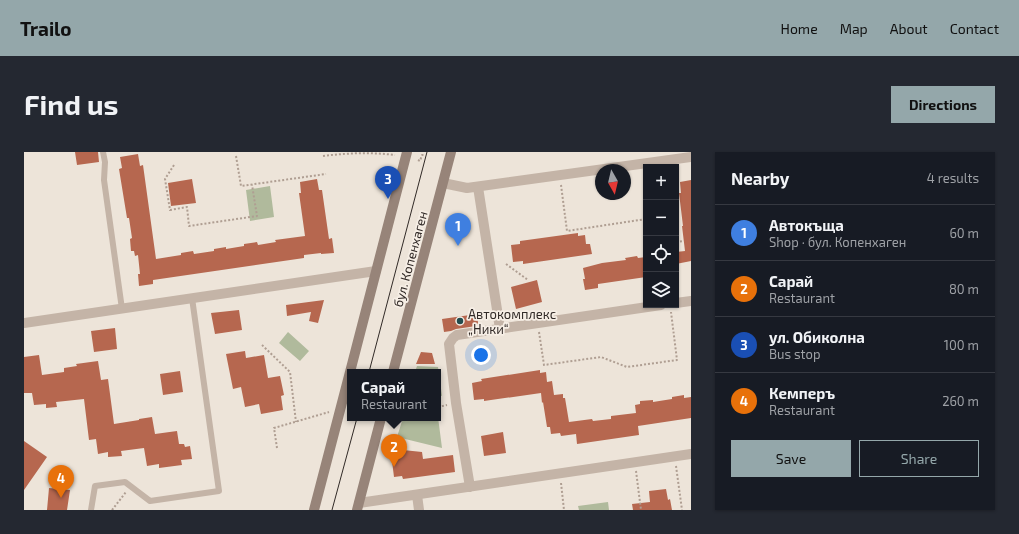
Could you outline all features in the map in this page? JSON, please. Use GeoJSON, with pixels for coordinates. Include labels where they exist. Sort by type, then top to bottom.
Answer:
{"type":"FeatureCollection","features":[{"type":"Feature","properties":{"kind":"main road"},"geometry":{"type":"LineString","coordinates":[[351,369],[407,152]]}},
{"type":"Feature","properties":{"kind":"main road","name":"бул. Копенхаген"},"geometry":{"type":"LineString","coordinates":[[394,369],[452,152]]}},
{"type":"Feature","properties":{"kind":"main road"},"geometry":{"type":"LineString","coordinates":[[314,510],[347,384]]}},
{"type":"Feature","properties":{"kind":"main road"},"geometry":{"type":"LineString","coordinates":[[358,507],[380,421]]}},
{"type":"Feature","properties":{"kind":"street"},"geometry":{"type":"LineString","coordinates":[[443,183],[467,188],[478,187],[691,157]]}},
{"type":"Feature","properties":{"kind":"street"},"geometry":{"type":"LineString","coordinates":[[478,187],[500,329]]}},
{"type":"Feature","properties":{"kind":"street"},"geometry":{"type":"LineString","coordinates":[[24,323],[376,271]]}},
{"type":"Feature","properties":{"kind":"street"},"geometry":{"type":"LineString","coordinates":[[679,302],[691,300]]}},
{"type":"Feature","properties":{"kind":"street"},"geometry":{"type":"LineString","coordinates":[[470,487],[456,403],[449,344],[453,338],[456,335],[643,308]]}},
{"type":"Feature","properties":{"kind":"street"},"geometry":{"type":"LineString","coordinates":[[358,507],[417,495],[691,454]]}},
{"type":"Feature","properties":{"kind":"street"},"geometry":{"type":"LineString","coordinates":[[417,495],[419,510]]}},
{"type":"Feature","properties":{"kind":"lane"},"geometry":{"type":"LineString","coordinates":[[104,152],[104,180],[122,309]]}},
{"type":"Feature","properties":{"kind":"lane"},"geometry":{"type":"LineString","coordinates":[[91,510],[95,486],[125,482],[150,501],[219,491],[192,298]]}},
{"type":"Feature","properties":{"kind":"path"},"geometry":{"type":"LineString","coordinates":[[323,156],[342,154],[395,154]]}},
{"type":"Feature","properties":{"kind":"path"},"geometry":{"type":"LineString","coordinates":[[418,160],[420,161],[423,154]]}},
{"type":"Feature","properties":{"kind":"path"},"geometry":{"type":"LineString","coordinates":[[236,156],[240,186],[326,174]]}},
{"type":"Feature","properties":{"kind":"path"},"geometry":{"type":"LineString","coordinates":[[174,165],[165,179],[170,210],[187,207],[190,226],[257,216],[252,184]]}},
{"type":"Feature","properties":{"kind":"path"},"geometry":{"type":"LineString","coordinates":[[559,176],[567,230],[643,219]]}},
{"type":"Feature","properties":{"kind":"path"},"geometry":{"type":"LineString","coordinates":[[679,242],[684,241]]}},
{"type":"Feature","properties":{"kind":"path"},"geometry":{"type":"LineString","coordinates":[[506,264],[528,280]]}},
{"type":"Feature","properties":{"kind":"path"},"geometry":{"type":"LineString","coordinates":[[538,323],[544,365],[601,357],[626,367],[677,360],[670,308]]}},
{"type":"Feature","properties":{"kind":"path"},"geometry":{"type":"LineString","coordinates":[[262,345],[290,372],[296,422]]}},
{"type":"Feature","properties":{"kind":"path"},"geometry":{"type":"LineString","coordinates":[[277,448],[274,428],[330,412]]}},
{"type":"Feature","properties":{"kind":"path"},"geometry":{"type":"LineString","coordinates":[[675,456],[682,510]]}},
{"type":"Feature","properties":{"kind":"path"},"geometry":{"type":"LineString","coordinates":[[634,462],[641,510]]}},
{"type":"Feature","properties":{"kind":"path"},"geometry":{"type":"LineString","coordinates":[[559,474],[564,510]]}},
{"type":"Feature","properties":{"kind":"path"},"geometry":{"type":"LineString","coordinates":[[112,510],[131,486]]}},
{"type":"Feature","properties":{"kind":"green space"},"geometry":{"type":"Polygon","coordinates":[[[270,186],[274,217],[250,221],[246,190],[270,186]]]}},
{"type":"Feature","properties":{"kind":"green space"},"geometry":{"type":"Polygon","coordinates":[[[288,332],[309,351],[300,361],[279,343],[288,332]]]}},
{"type":"Feature","properties":{"kind":"green space"},"geometry":{"type":"Polygon","coordinates":[[[417,366],[438,367],[438,369],[416,369],[417,366]]]}},
{"type":"Feature","properties":{"kind":"green space"},"geometry":{"type":"Polygon","coordinates":[[[402,421],[439,421],[442,448],[397,437],[402,421]]]}},
{"type":"Feature","properties":{"kind":"green space"},"geometry":{"type":"Polygon","coordinates":[[[608,502],[609,510],[579,510],[578,506],[608,502]]]}},
{"type":"Feature","properties":{"kind":"building"},"geometry":{"type":"Polygon","coordinates":[[[75,152],[98,152],[99,162],[77,165],[75,152]]]}},
{"type":"Feature","properties":{"kind":"building"},"geometry":{"type":"Polygon","coordinates":[[[138,154],[140,166],[143,165],[156,259],[181,255],[181,253],[193,251],[194,254],[214,251],[214,249],[226,247],[226,249],[244,246],[244,244],[257,242],[258,245],[276,242],[275,240],[305,236],[299,193],[301,193],[300,182],[317,179],[319,190],[322,190],[329,239],[332,238],[334,253],[304,255],[304,258],[153,280],[153,284],[139,286],[138,274],[140,274],[138,255],[135,256],[134,251],[131,251],[130,239],[132,238],[129,218],[127,218],[119,169],[122,168],[120,157],[138,154]]]}},
{"type":"Feature","properties":{"kind":"building"},"geometry":{"type":"Polygon","coordinates":[[[192,179],[196,203],[171,206],[168,183],[192,179]]]}},
{"type":"Feature","properties":{"kind":"building"},"geometry":{"type":"Polygon","coordinates":[[[691,180],[691,261],[679,263],[679,252],[685,251],[679,193],[681,193],[680,182],[691,180]]]}},
{"type":"Feature","properties":{"kind":"building"},"geometry":{"type":"Polygon","coordinates":[[[578,233],[578,236],[585,235],[586,244],[590,244],[592,254],[523,264],[523,261],[513,262],[511,245],[520,244],[520,241],[578,233]]]}},
{"type":"Feature","properties":{"kind":"building"},"geometry":{"type":"Polygon","coordinates":[[[637,256],[638,258],[643,257],[643,277],[598,284],[598,288],[585,290],[583,268],[602,263],[626,260],[625,258],[637,256]]]}},
{"type":"Feature","properties":{"kind":"building"},"geometry":{"type":"Polygon","coordinates":[[[537,280],[542,302],[516,309],[511,287],[537,280]]]}},
{"type":"Feature","properties":{"kind":"building"},"geometry":{"type":"Polygon","coordinates":[[[324,300],[318,323],[309,321],[311,312],[287,316],[286,305],[324,300]]]}},
{"type":"Feature","properties":{"kind":"building"},"geometry":{"type":"Polygon","coordinates":[[[239,310],[242,330],[215,334],[211,313],[239,310]]]}},
{"type":"Feature","properties":{"kind":"building","name":"Автокомплекс „Ники“"},"geometry":{"type":"Polygon","coordinates":[[[477,314],[478,323],[476,326],[444,332],[442,319],[477,314]]]}},
{"type":"Feature","properties":{"kind":"building"},"geometry":{"type":"Polygon","coordinates":[[[115,328],[117,349],[94,352],[91,331],[115,328]]]}},
{"type":"Feature","properties":{"kind":"building"},"geometry":{"type":"Polygon","coordinates":[[[245,351],[246,358],[264,355],[268,378],[280,376],[284,395],[281,396],[283,410],[261,414],[259,404],[245,407],[241,387],[233,389],[226,354],[245,351]]]}},
{"type":"Feature","properties":{"kind":"building"},"geometry":{"type":"Polygon","coordinates":[[[421,352],[432,353],[435,364],[416,364],[421,352]]]}},
{"type":"Feature","properties":{"kind":"building"},"geometry":{"type":"Polygon","coordinates":[[[39,355],[42,375],[64,372],[64,368],[77,366],[76,364],[98,361],[101,380],[108,379],[114,424],[152,417],[155,434],[177,431],[179,444],[184,444],[185,447],[190,446],[192,459],[181,460],[182,465],[159,468],[159,464],[147,466],[144,448],[121,451],[122,456],[108,457],[108,452],[98,454],[96,439],[89,440],[84,399],[56,402],[57,407],[46,408],[46,404],[34,405],[32,393],[24,393],[24,357],[39,355]]]}},
{"type":"Feature","properties":{"kind":"building"},"geometry":{"type":"Polygon","coordinates":[[[540,370],[540,373],[546,372],[547,382],[552,381],[554,395],[563,394],[569,422],[592,419],[593,421],[611,419],[611,416],[636,413],[635,405],[640,404],[640,401],[653,400],[653,402],[672,399],[672,397],[684,395],[684,398],[691,397],[691,418],[638,426],[639,435],[577,444],[576,434],[561,436],[560,433],[551,434],[550,427],[547,427],[541,393],[484,401],[484,399],[474,400],[472,383],[482,381],[481,379],[540,370]]]}},
{"type":"Feature","properties":{"kind":"building"},"geometry":{"type":"Polygon","coordinates":[[[180,371],[183,392],[163,395],[160,374],[180,371]]]}},
{"type":"Feature","properties":{"kind":"building"},"geometry":{"type":"Polygon","coordinates":[[[503,432],[506,453],[484,456],[481,436],[503,432]]]}},
{"type":"Feature","properties":{"kind":"building"},"geometry":{"type":"Polygon","coordinates":[[[24,441],[47,457],[24,490],[24,441]]]}},
{"type":"Feature","properties":{"kind":"building"},"geometry":{"type":"Polygon","coordinates":[[[403,450],[422,452],[423,459],[453,455],[455,472],[403,479],[402,476],[394,477],[392,461],[393,453],[403,450]]]}},
{"type":"Feature","properties":{"kind":"building"},"geometry":{"type":"Polygon","coordinates":[[[49,488],[70,490],[67,510],[47,510],[49,488]]]}},
{"type":"Feature","properties":{"kind":"building"},"geometry":{"type":"Polygon","coordinates":[[[666,489],[672,510],[633,510],[632,504],[650,502],[649,491],[666,489]]]}},
{"type":"Feature","properties":{"kind":"tram line"},"geometry":{"type":"LineString","coordinates":[[370,369],[427,152]]}},
{"type":"Feature","properties":{"kind":"tram line"},"geometry":{"type":"LineString","coordinates":[[332,510],[356,421]]}},
{"type":"Feature","properties":{"kind":"place","name":"ул. Обиколна"},"geometry":{"type":"Point","coordinates":[388,199]}},
{"type":"Feature","properties":{"kind":"place","name":"Автокъща"},"geometry":{"type":"Point","coordinates":[458,246]}},
{"type":"Feature","properties":{"kind":"place","name":"Автокомплекс „Ники“"},"geometry":{"type":"Point","coordinates":[460,321]}},
{"type":"Feature","properties":{"kind":"place","name":"Сарай"},"geometry":{"type":"Point","coordinates":[394,467]}},
{"type":"Feature","properties":{"kind":"place","name":"Кемперъ"},"geometry":{"type":"Point","coordinates":[61,498]}}]}
